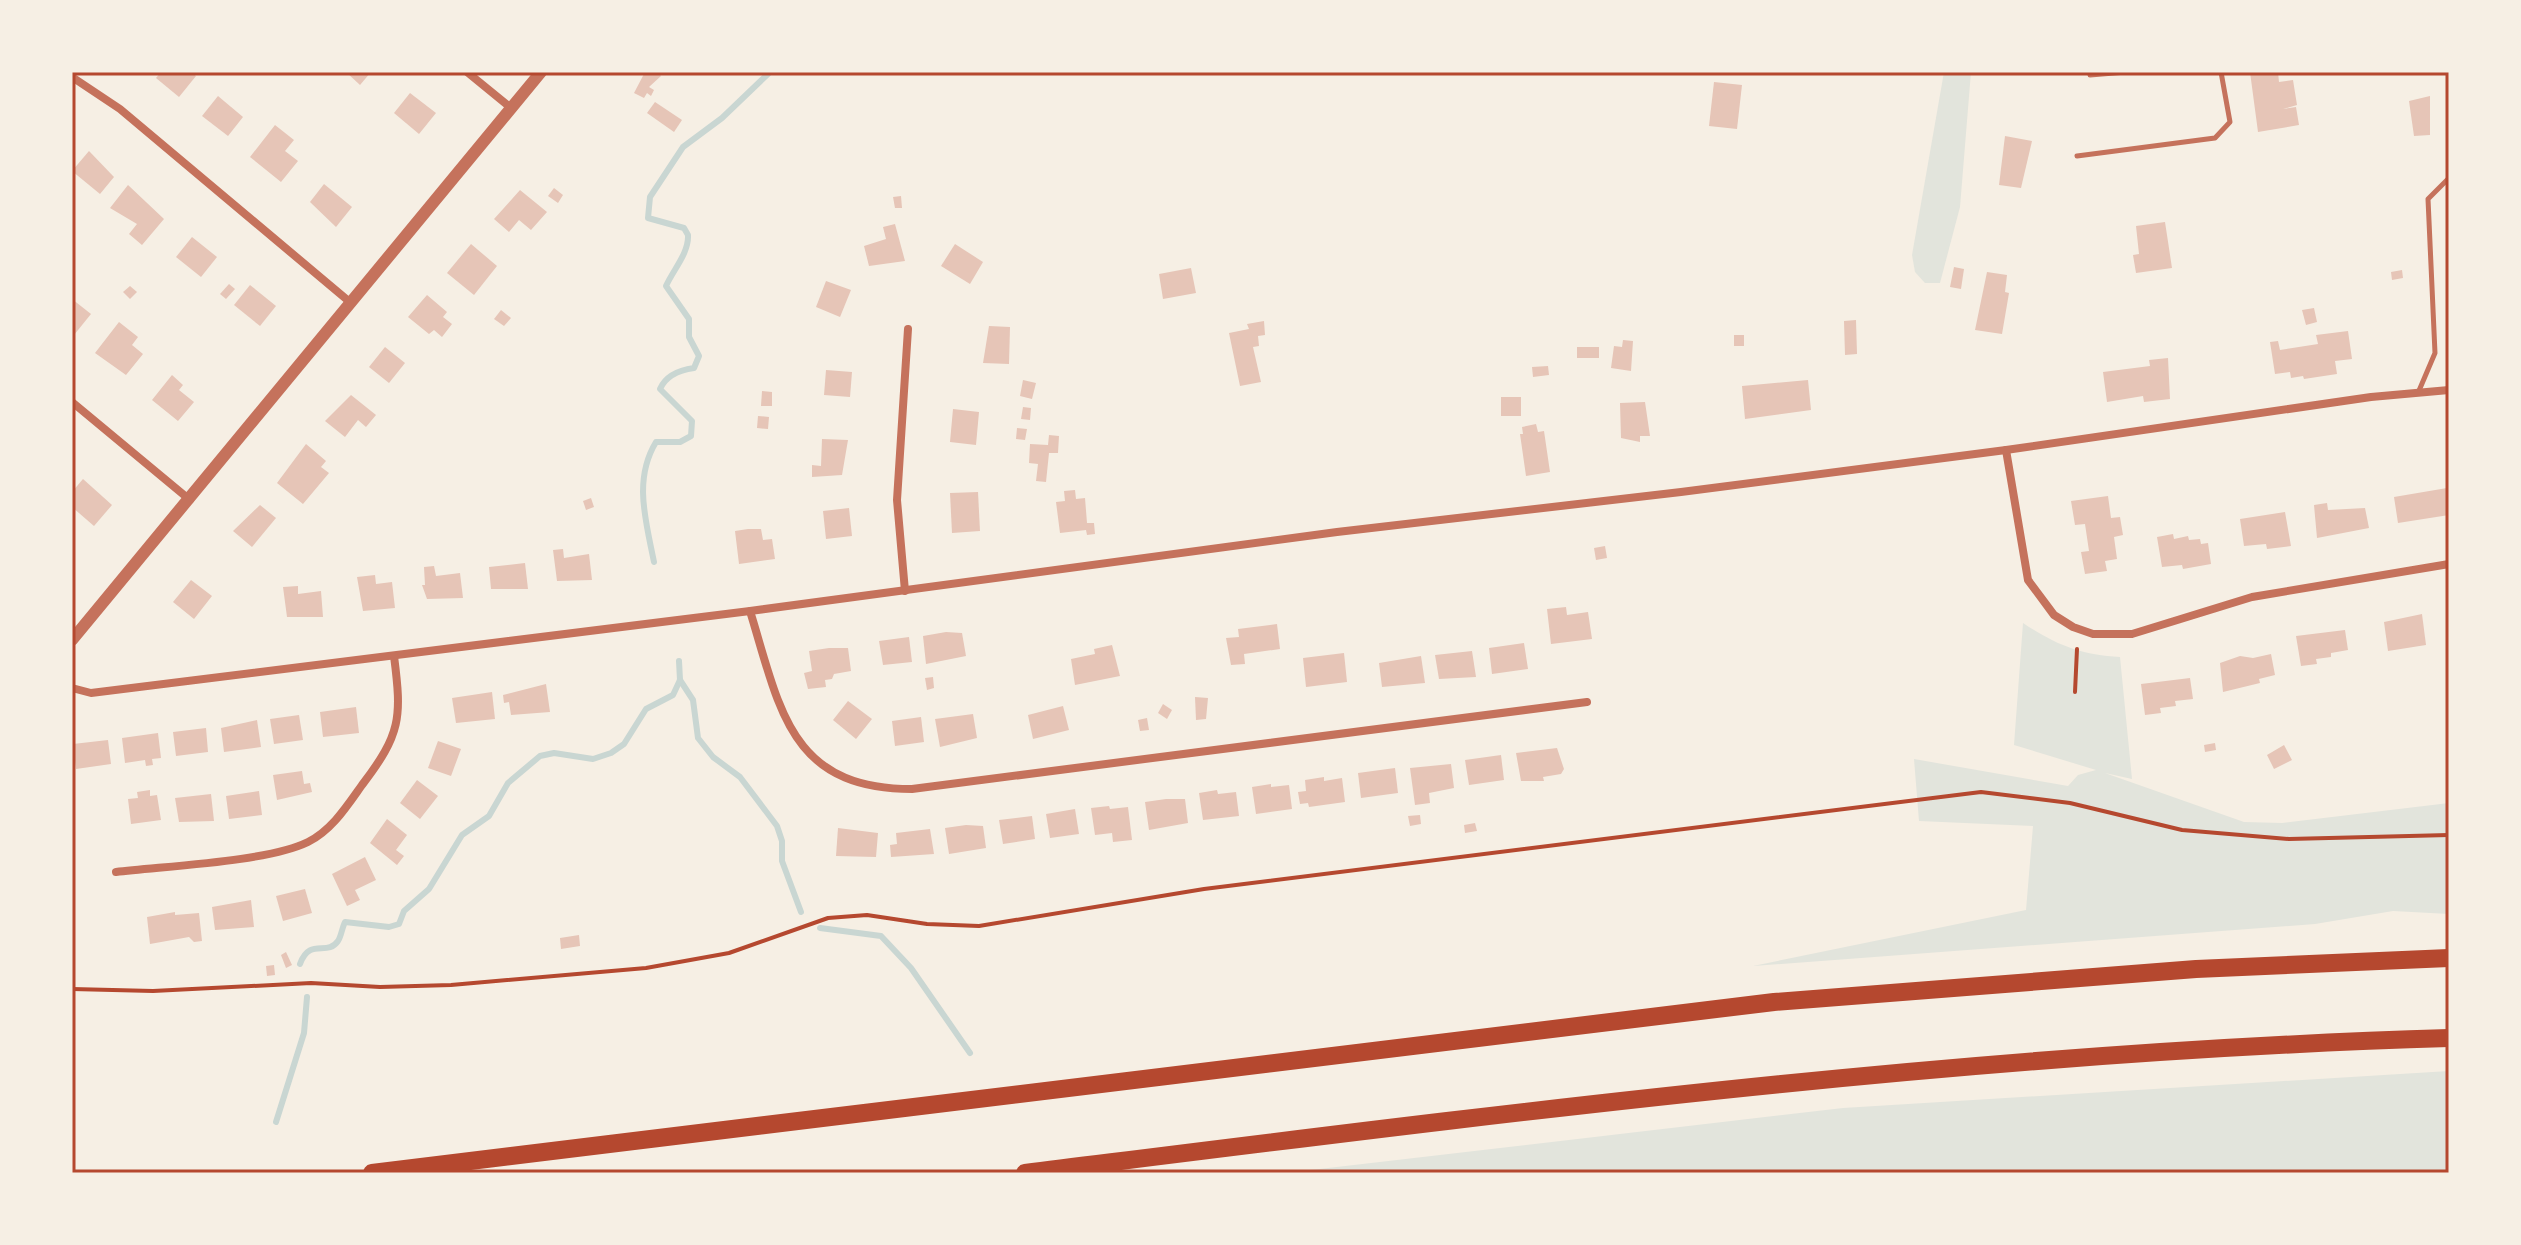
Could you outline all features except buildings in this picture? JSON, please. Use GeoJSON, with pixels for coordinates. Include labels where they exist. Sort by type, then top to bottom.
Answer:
{"type":"FeatureCollection","features":[{"type":"Feature","properties":{"kind":"highway"},"geometry":{"type":"LineString","coordinates":[[372,1173],[1759,1004],[2152,972],[2449,958]]}},
{"type":"Feature","properties":{"kind":"highway"},"geometry":{"type":"LineString","coordinates":[[1025,1173],[1773,1083],[2197,1050],[2449,1038]]}},
{"type":"Feature","properties":{"kind":"street"},"geometry":{"type":"LineString","coordinates":[[467,72],[511,108]]}},
{"type":"Feature","properties":{"kind":"street"},"geometry":{"type":"LineString","coordinates":[[72,640],[191,500],[541,72]]}},
{"type":"Feature","properties":{"kind":"street"},"geometry":{"type":"LineString","coordinates":[[72,77],[120,109],[351,303]]}},
{"type":"Feature","properties":{"kind":"street"},"geometry":{"type":"LineString","coordinates":[[905,591],[897,500],[908,329]]}},
{"type":"Feature","properties":{"kind":"street"},"geometry":{"type":"LineString","coordinates":[[72,688],[91,693],[394,656],[1337,532],[2006,450],[2371,397],[2449,390]]}},
{"type":"Feature","properties":{"kind":"street"},"geometry":{"type":"LineString","coordinates":[[72,402],[191,500]]}},
{"type":"Feature","properties":{"kind":"street"},"geometry":{"type":"LineString","coordinates":[[2006,450],[2028,580],[2054,615],[2073,627],[2093,634],[2132,634],[2252,597],[2449,564]]}},
{"type":"Feature","properties":{"kind":"street"},"geometry":{"type":"LineString","coordinates":[[750,611],[777,698],[788,726],[803,747],[842,778],[885,789],[912,789],[1587,702]]}},
{"type":"Feature","properties":{"kind":"street"},"geometry":{"type":"LineString","coordinates":[[116,872],[286,849],[325,830],[377,766],[396,734],[399,690],[394,656]]}},
{"type":"Feature","properties":{"kind":"lane"},"geometry":{"type":"LineString","coordinates":[[2090,75],[2126,72]]}},
{"type":"Feature","properties":{"kind":"lane"},"geometry":{"type":"LineString","coordinates":[[2077,156],[2215,138],[2230,122],[2221,72]]}},
{"type":"Feature","properties":{"kind":"lane"},"geometry":{"type":"LineString","coordinates":[[2418,394],[2435,353],[2428,199],[2449,178]]}},
{"type":"Feature","properties":{"kind":"path"},"geometry":{"type":"LineString","coordinates":[[2075,692],[2077,649]]}},
{"type":"Feature","properties":{"kind":"path"},"geometry":{"type":"LineString","coordinates":[[72,989],[108,992],[274,983],[451,985],[646,968],[729,953],[828,918],[867,915],[927,924],[979,926],[1204,889],[1981,792],[2070,803],[2182,830],[2289,839],[2449,835]]}},
{"type":"Feature","properties":{"kind":"shaded area"},"geometry":{"type":"Polygon","coordinates":[[[1944,72],[1971,72],[1960,207],[1940,283],[1925,283],[1915,272],[1912,255],[1944,72]]]}},
{"type":"Feature","properties":{"kind":"shaded area"},"geometry":{"type":"Polygon","coordinates":[[[2023,623],[2069,648],[2120,657],[2132,779],[2105,773],[2244,822],[2282,823],[2449,803],[2449,914],[2393,911],[2315,924],[1753,966],[2026,910],[2033,826],[1919,821],[1914,759],[2068,786],[2078,775],[2096,770],[2014,745],[2023,623]]]}},
{"type":"Feature","properties":{"kind":"shaded area"},"geometry":{"type":"Polygon","coordinates":[[[2449,1071],[2449,1173],[1285,1173],[1843,1108],[2449,1071]]]}},
{"type":"Feature","properties":{"kind":"waterway"},"geometry":{"type":"LineString","coordinates":[[654,562],[643,501],[649,456],[656,442],[680,442],[691,436],[692,421],[660,389],[674,374],[694,368],[699,356],[689,337],[689,319],[666,286],[683,255],[688,235],[684,228],[648,218],[650,197],[683,147],[722,118],[770,72]]}},
{"type":"Feature","properties":{"kind":"waterway"},"geometry":{"type":"LineString","coordinates":[[300,964],[309,951],[334,945],[345,922],[389,927],[399,924],[404,911],[429,889],[462,835],[489,816],[508,783],[540,756],[554,753],[593,759],[611,753],[624,744],[646,709],[673,695],[680,680],[679,661]]}},
{"type":"Feature","properties":{"kind":"waterway"},"geometry":{"type":"LineString","coordinates":[[680,680],[693,700],[698,738],[713,757],[740,777],[777,826],[782,841],[782,861],[801,912]]}},
{"type":"Feature","properties":{"kind":"waterway"},"geometry":{"type":"LineString","coordinates":[[820,928],[881,936],[911,968],[970,1053]]}},
{"type":"Feature","properties":{"kind":"waterway"},"geometry":{"type":"LineString","coordinates":[[276,1122],[304,1033],[307,997]]}}]}
